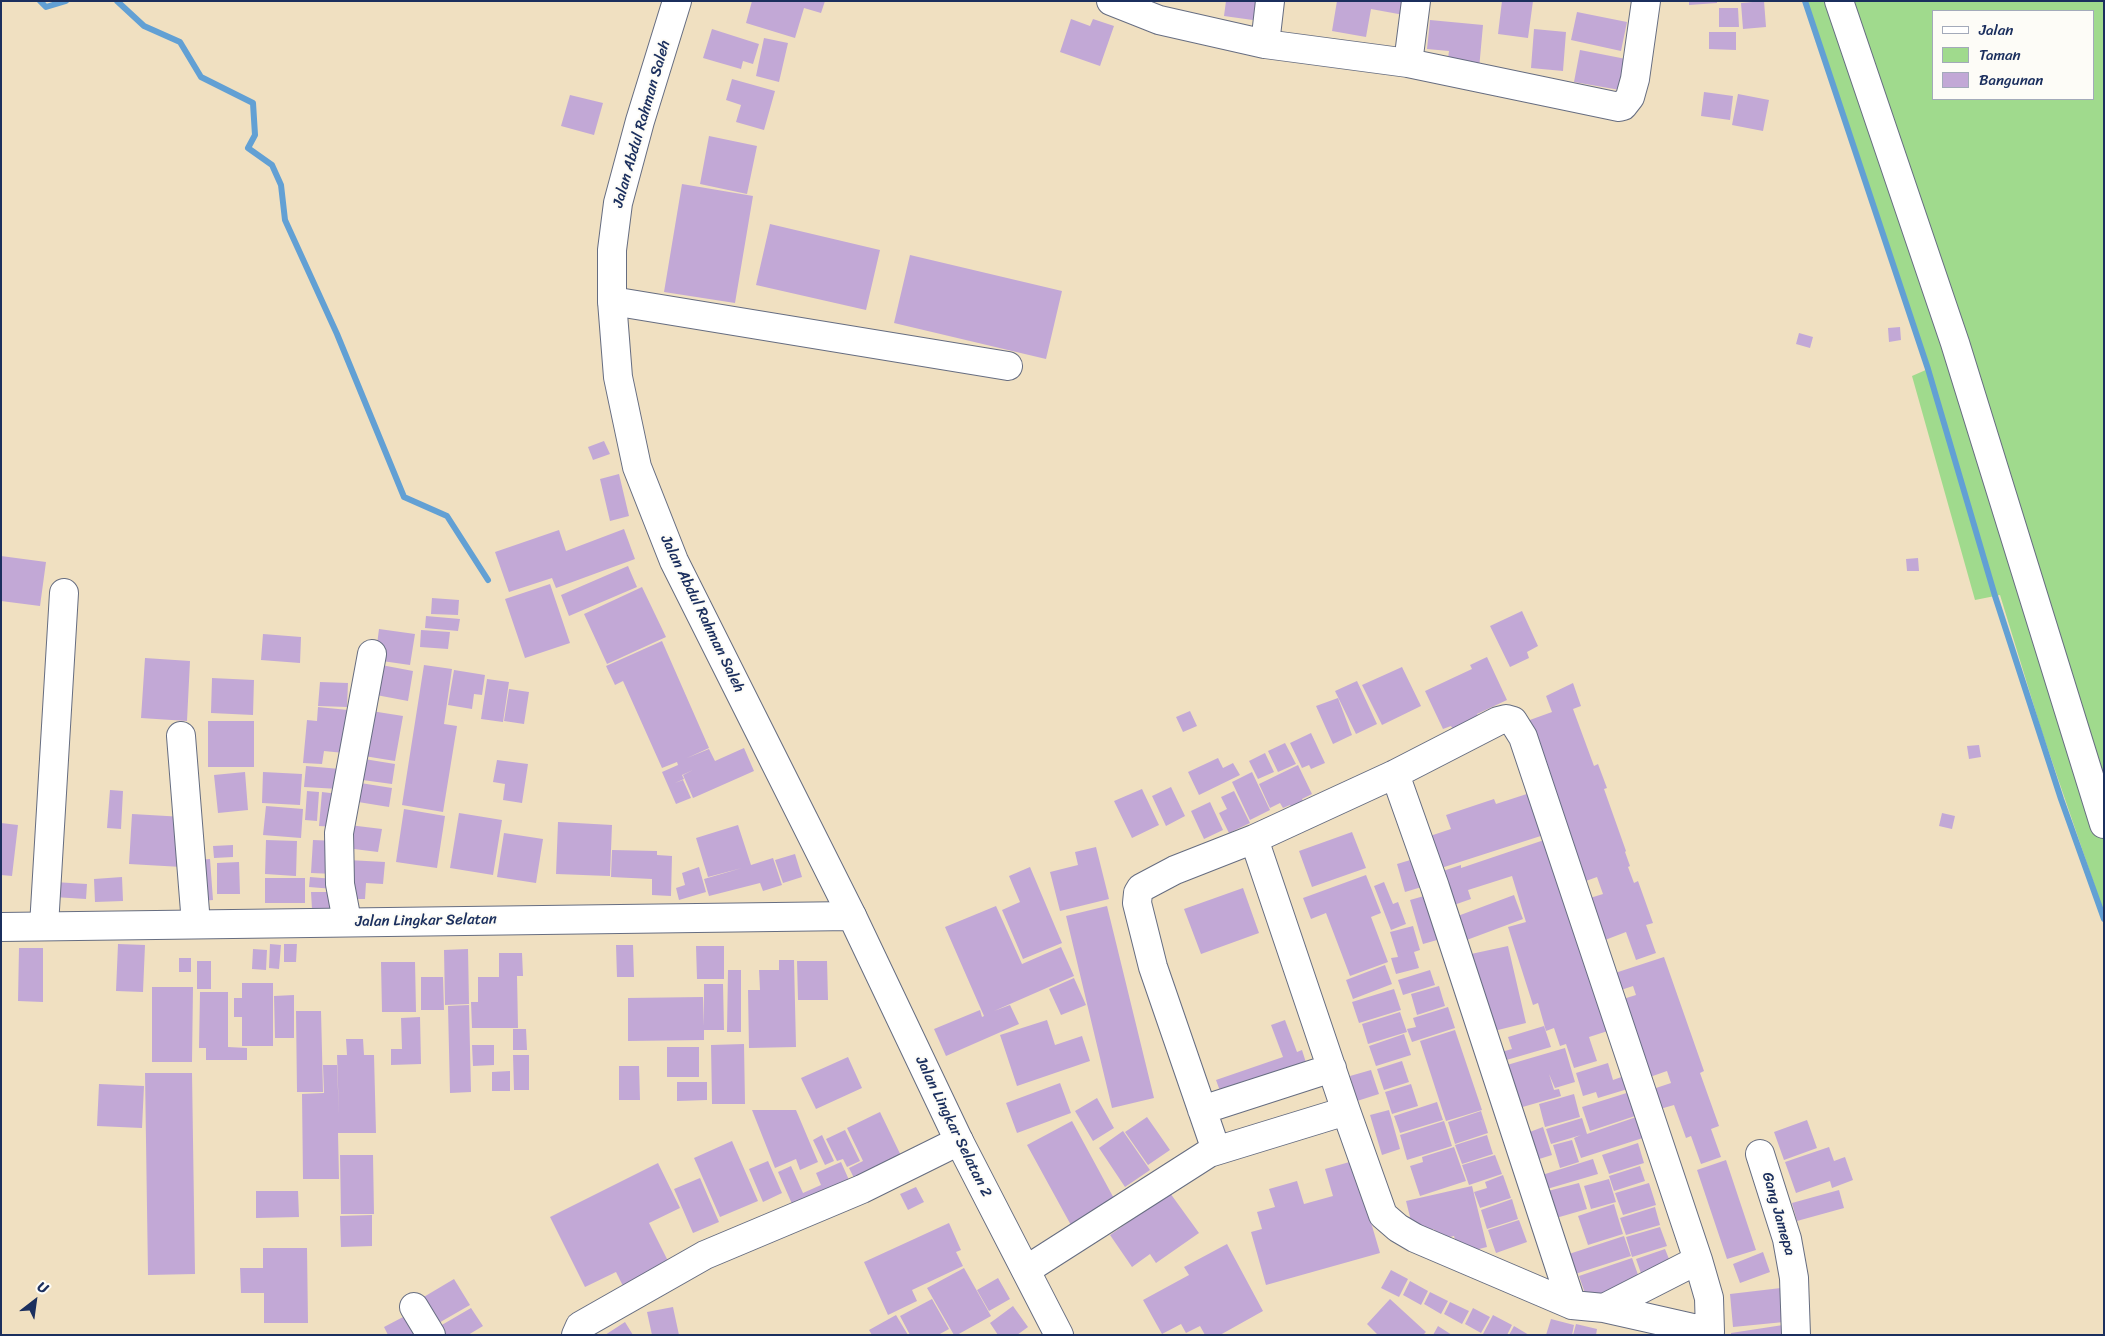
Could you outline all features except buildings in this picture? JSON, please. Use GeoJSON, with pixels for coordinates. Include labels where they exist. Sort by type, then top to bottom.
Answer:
{"type":"FeatureCollection","features":[{"type":"Feature","properties":{"kind":"main road","name":"Jalan Abdul Rahman Saleh"},"geometry":{"type":"LineString","coordinates":[[677,1],[640,121],[618,203],[612,250],[612,301],[618,377],[635,458],[678,570],[852,916]]}},
{"type":"Feature","properties":{"kind":"main road"},"geometry":{"type":"LineString","coordinates":[[1111,1],[1159,20],[1265,44],[1408,63],[1619,107],[1623,106],[1630,97],[1635,79],[1646,1]]}},
{"type":"Feature","properties":{"kind":"main road"},"geometry":{"type":"LineString","coordinates":[[1265,44],[1270,1]]}},
{"type":"Feature","properties":{"kind":"main road"},"geometry":{"type":"LineString","coordinates":[[1408,63],[1416,1]]}},
{"type":"Feature","properties":{"kind":"main road"},"geometry":{"type":"LineString","coordinates":[[1839,1],[1955,343],[2104,824]]}},
{"type":"Feature","properties":{"kind":"main road"},"geometry":{"type":"LineString","coordinates":[[612,301],[1008,366]]}},
{"type":"Feature","properties":{"kind":"main road"},"geometry":{"type":"LineString","coordinates":[[44,926],[64,593]]}},
{"type":"Feature","properties":{"kind":"main road"},"geometry":{"type":"LineString","coordinates":[[347,921],[340,884],[339,833],[372,654]]}},
{"type":"Feature","properties":{"kind":"main road"},"geometry":{"type":"LineString","coordinates":[[1216,1150],[1153,967],[1137,903],[1138,893],[1141,888],[1176,870],[1254,839],[1395,774],[1498,722],[1506,719],[1513,721],[1519,728],[1698,1260],[1709,1298],[1710,1332],[1604,1308],[1572,1304],[1415,1238],[1398,1228],[1383,1214],[1254,839]]}},
{"type":"Feature","properties":{"kind":"main road"},"geometry":{"type":"LineString","coordinates":[[181,736],[196,924]]}},
{"type":"Feature","properties":{"kind":"main road"},"geometry":{"type":"LineString","coordinates":[[1395,774],[1435,887],[1572,1304]]}},
{"type":"Feature","properties":{"kind":"main road","name":"Jalan Lingkar Selatan"},"geometry":{"type":"LineString","coordinates":[[1,927],[347,921],[852,916]]}},
{"type":"Feature","properties":{"kind":"main road","name":"Jalan Lingkar Selatan 2"},"geometry":{"type":"LineString","coordinates":[[852,916],[959,1141],[1059,1335]]}},
{"type":"Feature","properties":{"kind":"main road"},"geometry":{"type":"LineString","coordinates":[[1202,1110],[1332,1068]]}},
{"type":"Feature","properties":{"kind":"main road"},"geometry":{"type":"LineString","coordinates":[[1026,1270],[1216,1150],[1346,1111]]}},
{"type":"Feature","properties":{"kind":"main road"},"geometry":{"type":"LineString","coordinates":[[576,1335],[580,1326],[704,1255],[862,1189],[959,1141]]}},
{"type":"Feature","properties":{"kind":"main road","name":"Gang Jamepa"},"geometry":{"type":"LineString","coordinates":[[1760,1154],[1787,1239],[1794,1278],[1796,1335]]}},
{"type":"Feature","properties":{"kind":"main road"},"geometry":{"type":"LineString","coordinates":[[1604,1308],[1698,1260]]}},
{"type":"Feature","properties":{"kind":"main road"},"geometry":{"type":"LineString","coordinates":[[414,1307],[431,1335]]}},
{"type":"Feature","properties":{"kind":"green space"},"geometry":{"type":"Polygon","coordinates":[[[1805,1],[2104,1],[2104,913],[2041,729],[2000,595],[1975,600],[1912,376],[1928,369],[1805,1]]]}},
{"type":"Feature","properties":{"kind":"waterway"},"geometry":{"type":"LineString","coordinates":[[40,1],[46,7],[66,1]]}},
{"type":"Feature","properties":{"kind":"waterway"},"geometry":{"type":"LineString","coordinates":[[117,1],[144,26],[180,42],[201,77],[253,103],[255,135],[248,148],[272,165],[281,185],[285,220],[337,334],[404,497],[447,516],[488,580]]}},
{"type":"Feature","properties":{"kind":"waterway"},"geometry":{"type":"LineString","coordinates":[[1805,1],[1928,369],[1995,596],[2061,799],[2104,919]]}}]}
